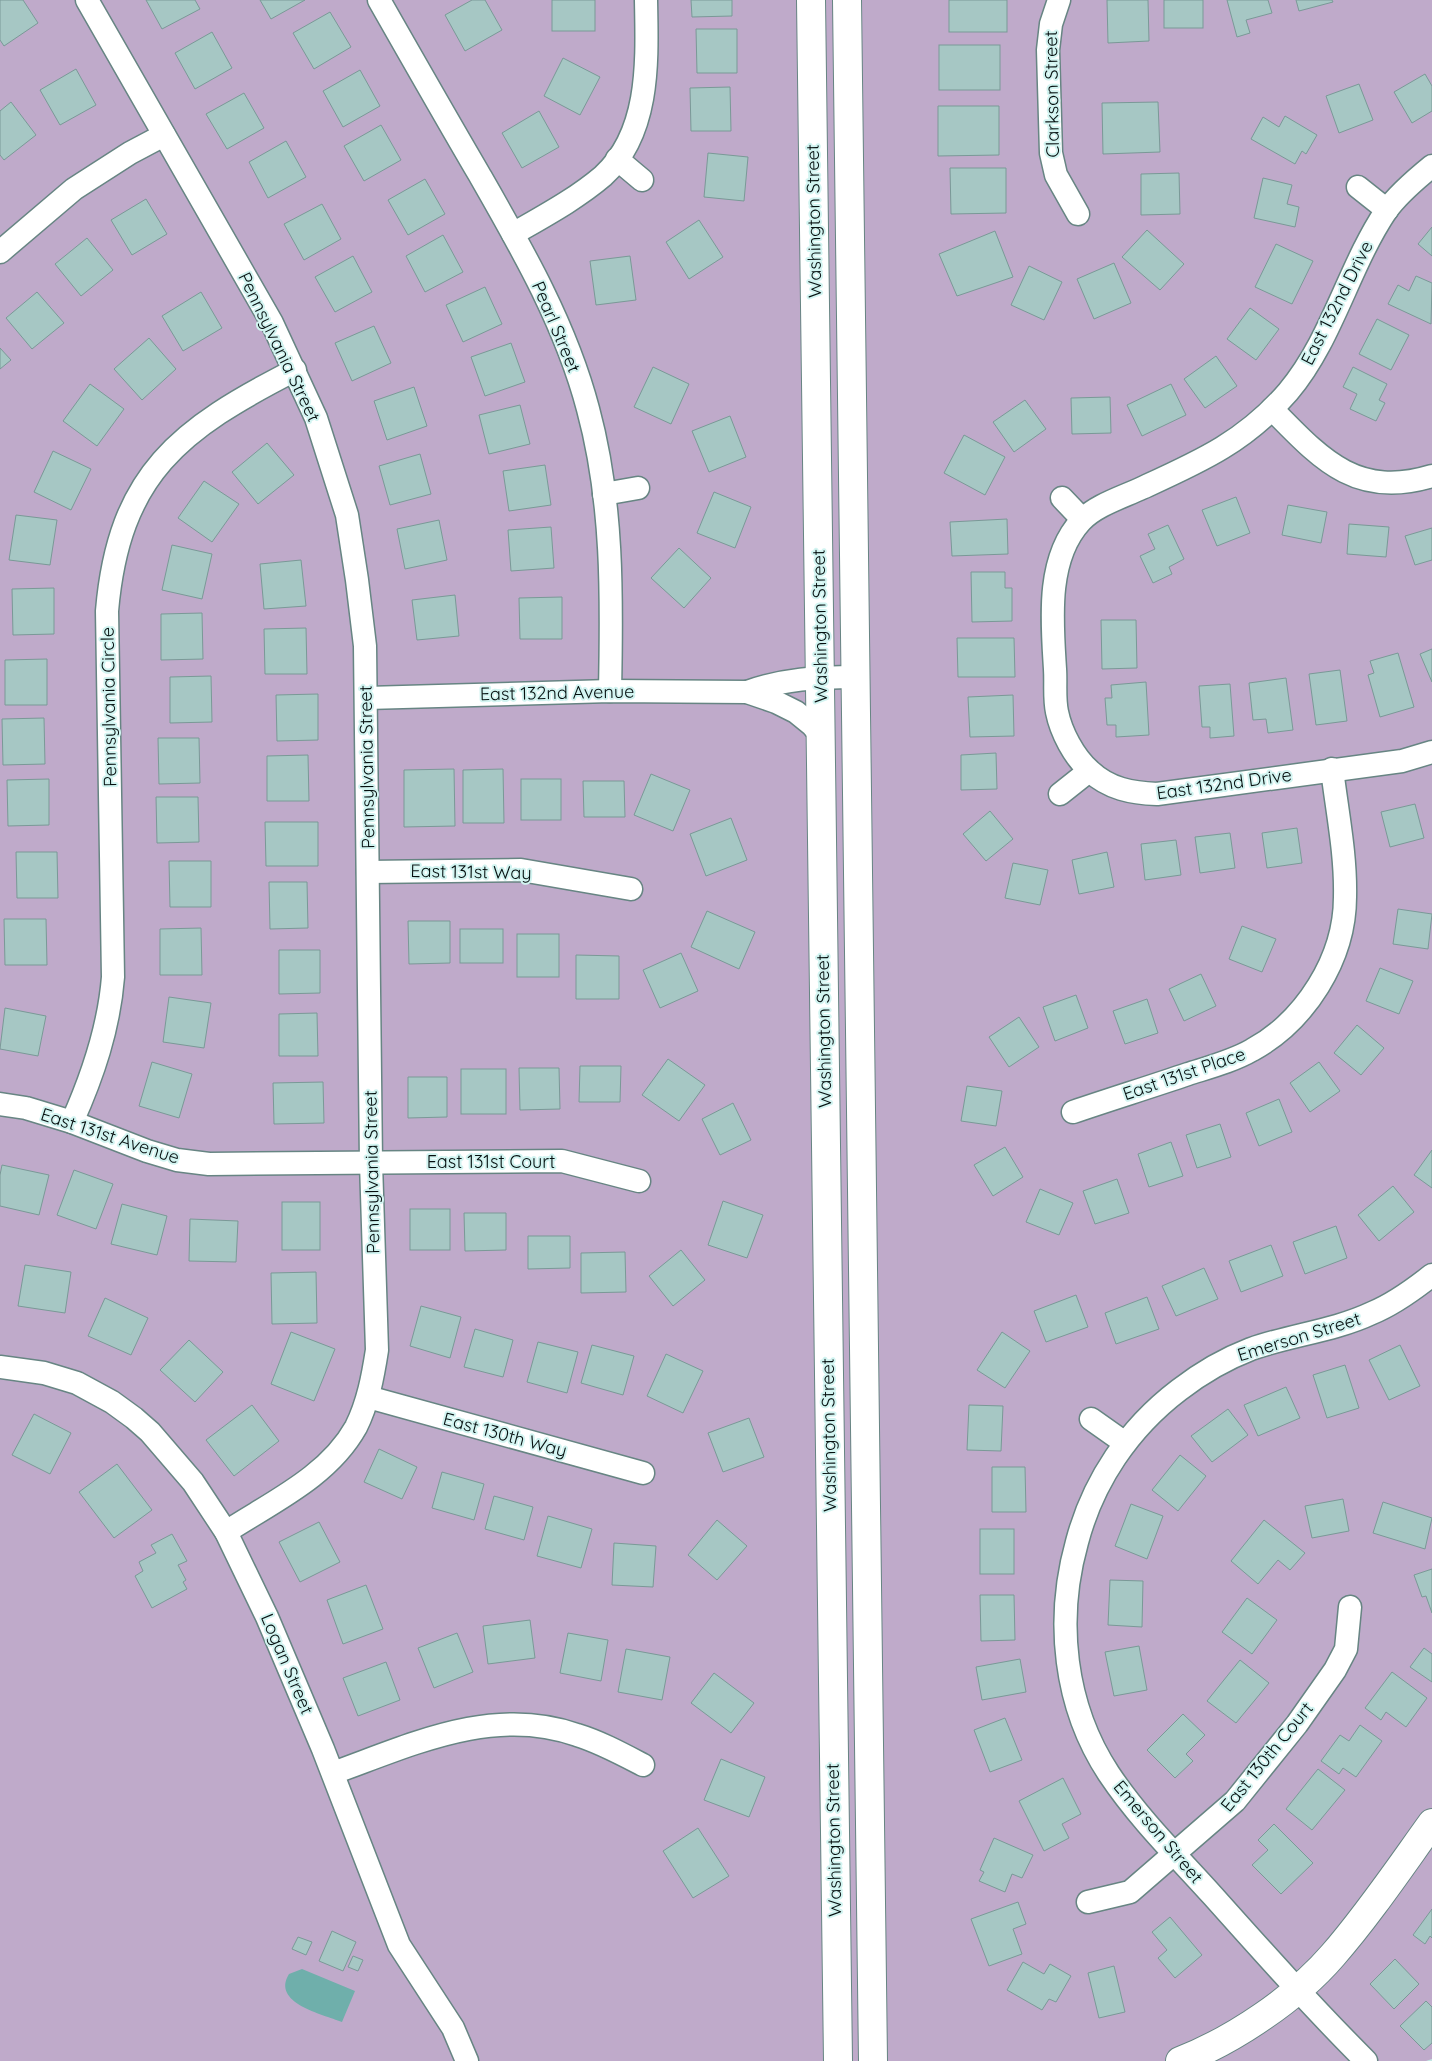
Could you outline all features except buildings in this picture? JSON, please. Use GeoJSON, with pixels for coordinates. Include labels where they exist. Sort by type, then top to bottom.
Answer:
{"type":"FeatureCollection","features":[{"type":"Feature","properties":{"kind":"main road","name":"Washington Street"},"geometry":{"type":"LineString","coordinates":[[811,0],[838,2061]]}},
{"type":"Feature","properties":{"kind":"main road","name":"Washington Street"},"geometry":{"type":"LineString","coordinates":[[847,0],[873,2061]]}},
{"type":"Feature","properties":{"kind":"main road"},"geometry":{"type":"LineString","coordinates":[[1180,2061],[1215,2047],[1249,2027],[1333,1956],[1432,1823]]}},
{"type":"Feature","properties":{"kind":"street","name":"Pennsylvania Street"},"geometry":{"type":"LineString","coordinates":[[86,0],[272,323],[316,418],[347,515],[365,646],[371,1162],[377,1350],[368,1397],[356,1426],[347,1441],[321,1469],[307,1480],[226,1532]]}},
{"type":"Feature","properties":{"kind":"street","name":"Pearl Street"},"geometry":{"type":"LineString","coordinates":[[379,0],[513,234],[561,330],[575,366],[592,427],[604,494],[611,613],[610,691]]}},
{"type":"Feature","properties":{"kind":"street"},"geometry":{"type":"LineString","coordinates":[[513,234],[587,188],[604,174],[617,159],[636,124],[644,84],[646,0]]}},
{"type":"Feature","properties":{"kind":"street","name":"Clarkson Street"},"geometry":{"type":"LineString","coordinates":[[1059,0],[1051,24],[1048,50],[1051,153],[1056,175],[1078,214]]}},
{"type":"Feature","properties":{"kind":"street"},"geometry":{"type":"LineString","coordinates":[[0,252],[74,189],[130,153],[164,135]]}},
{"type":"Feature","properties":{"kind":"street"},"geometry":{"type":"LineString","coordinates":[[617,159],[642,180]]}},
{"type":"Feature","properties":{"kind":"street","name":"East 132nd Drive"},"geometry":{"type":"LineString","coordinates":[[1332,769],[1157,794],[1134,793],[1112,786],[1089,771],[1072,749],[1057,712],[1054,594],[1058,567],[1066,542],[1082,519],[1106,505],[1213,455],[1242,436],[1272,409],[1289,390],[1315,352],[1365,248],[1387,210],[1432,166]]}},
{"type":"Feature","properties":{"kind":"street"},"geometry":{"type":"LineString","coordinates":[[1358,187],[1387,210]]}},
{"type":"Feature","properties":{"kind":"street","name":"Pennsylvania Circle"},"geometry":{"type":"LineString","coordinates":[[72,1122],[99,1053],[111,1004],[113,977],[107,611],[113,563],[132,507],[141,490],[165,456],[210,417],[295,370]]}},
{"type":"Feature","properties":{"kind":"street"},"geometry":{"type":"LineString","coordinates":[[1272,409],[1318,455],[1348,474],[1388,482],[1415,480],[1432,476]]}},
{"type":"Feature","properties":{"kind":"street"},"geometry":{"type":"LineString","coordinates":[[604,494],[638,488]]}},
{"type":"Feature","properties":{"kind":"street"},"geometry":{"type":"LineString","coordinates":[[1062,498],[1082,519]]}},
{"type":"Feature","properties":{"kind":"street","name":"East 132nd Avenue"},"geometry":{"type":"LineString","coordinates":[[367,698],[610,691],[747,692],[784,681],[821,677],[856,677]]}},
{"type":"Feature","properties":{"kind":"street","name":"East 132nd Avenue"},"geometry":{"type":"LineString","coordinates":[[747,692],[776,702],[796,712],[812,725],[822,737]]}},
{"type":"Feature","properties":{"kind":"street"},"geometry":{"type":"LineString","coordinates":[[1332,769],[1402,760],[1432,752]]}},
{"type":"Feature","properties":{"kind":"street","name":"East 131st Place"},"geometry":{"type":"LineString","coordinates":[[1073,1112],[1235,1058],[1267,1041],[1300,1011],[1323,978],[1334,953],[1343,916],[1345,899],[1344,864],[1332,769]]}},
{"type":"Feature","properties":{"kind":"street"},"geometry":{"type":"LineString","coordinates":[[1060,794],[1089,771]]}},
{"type":"Feature","properties":{"kind":"street","name":"East 131st Way"},"geometry":{"type":"LineString","coordinates":[[368,872],[521,870],[632,889]]}},
{"type":"Feature","properties":{"kind":"street","name":"East 131st Avenue"},"geometry":{"type":"LineString","coordinates":[[0,1104],[26,1108],[72,1122],[177,1160],[242,1165],[371,1162]]}},
{"type":"Feature","properties":{"kind":"street","name":"East 131st Court"},"geometry":{"type":"LineString","coordinates":[[371,1162],[562,1161],[639,1181]]}},
{"type":"Feature","properties":{"kind":"street","name":"Emerson Street"},"geometry":{"type":"LineString","coordinates":[[1366,2061],[1296,1989],[1138,1813],[1108,1772],[1080,1712],[1067,1667],[1065,1608],[1070,1564],[1082,1520],[1100,1483],[1125,1443],[1148,1418],[1178,1391],[1225,1361],[1252,1349],[1370,1314],[1391,1304],[1432,1275]]}},
{"type":"Feature","properties":{"kind":"street","name":"Logan Street"},"geometry":{"type":"LineString","coordinates":[[0,1367],[44,1373],[77,1383],[134,1418],[150,1432],[193,1482],[226,1532],[267,1617],[332,1773],[399,1945],[453,2028],[467,2061]]}},
{"type":"Feature","properties":{"kind":"street","name":"East 130th Way"},"geometry":{"type":"LineString","coordinates":[[368,1397],[642,1473]]}},
{"type":"Feature","properties":{"kind":"street"},"geometry":{"type":"LineString","coordinates":[[1091,1419],[1125,1443]]}},
{"type":"Feature","properties":{"kind":"street","name":"East 130th Court"},"geometry":{"type":"LineString","coordinates":[[1088,1902],[1130,1892],[1176,1855],[1235,1801],[1297,1724],[1335,1670],[1346,1649],[1350,1607]]}},
{"type":"Feature","properties":{"kind":"street"},"geometry":{"type":"LineString","coordinates":[[332,1773],[449,1732],[474,1726],[500,1724],[549,1728],[576,1734],[643,1765]]}},
{"type":"Feature","properties":{"kind":"shaded area"},"geometry":{"type":"Polygon","coordinates":[[[0,0],[1432,0],[1432,2059],[1426,2061],[0,2061],[0,0]]]}},
{"type":"Feature","properties":{"kind":"water"},"geometry":{"type":"Polygon","coordinates":[[[302,1969],[355,1991],[342,2022],[301,2006],[287,1993],[285,1984],[289,1974],[302,1969]]]}}]}
